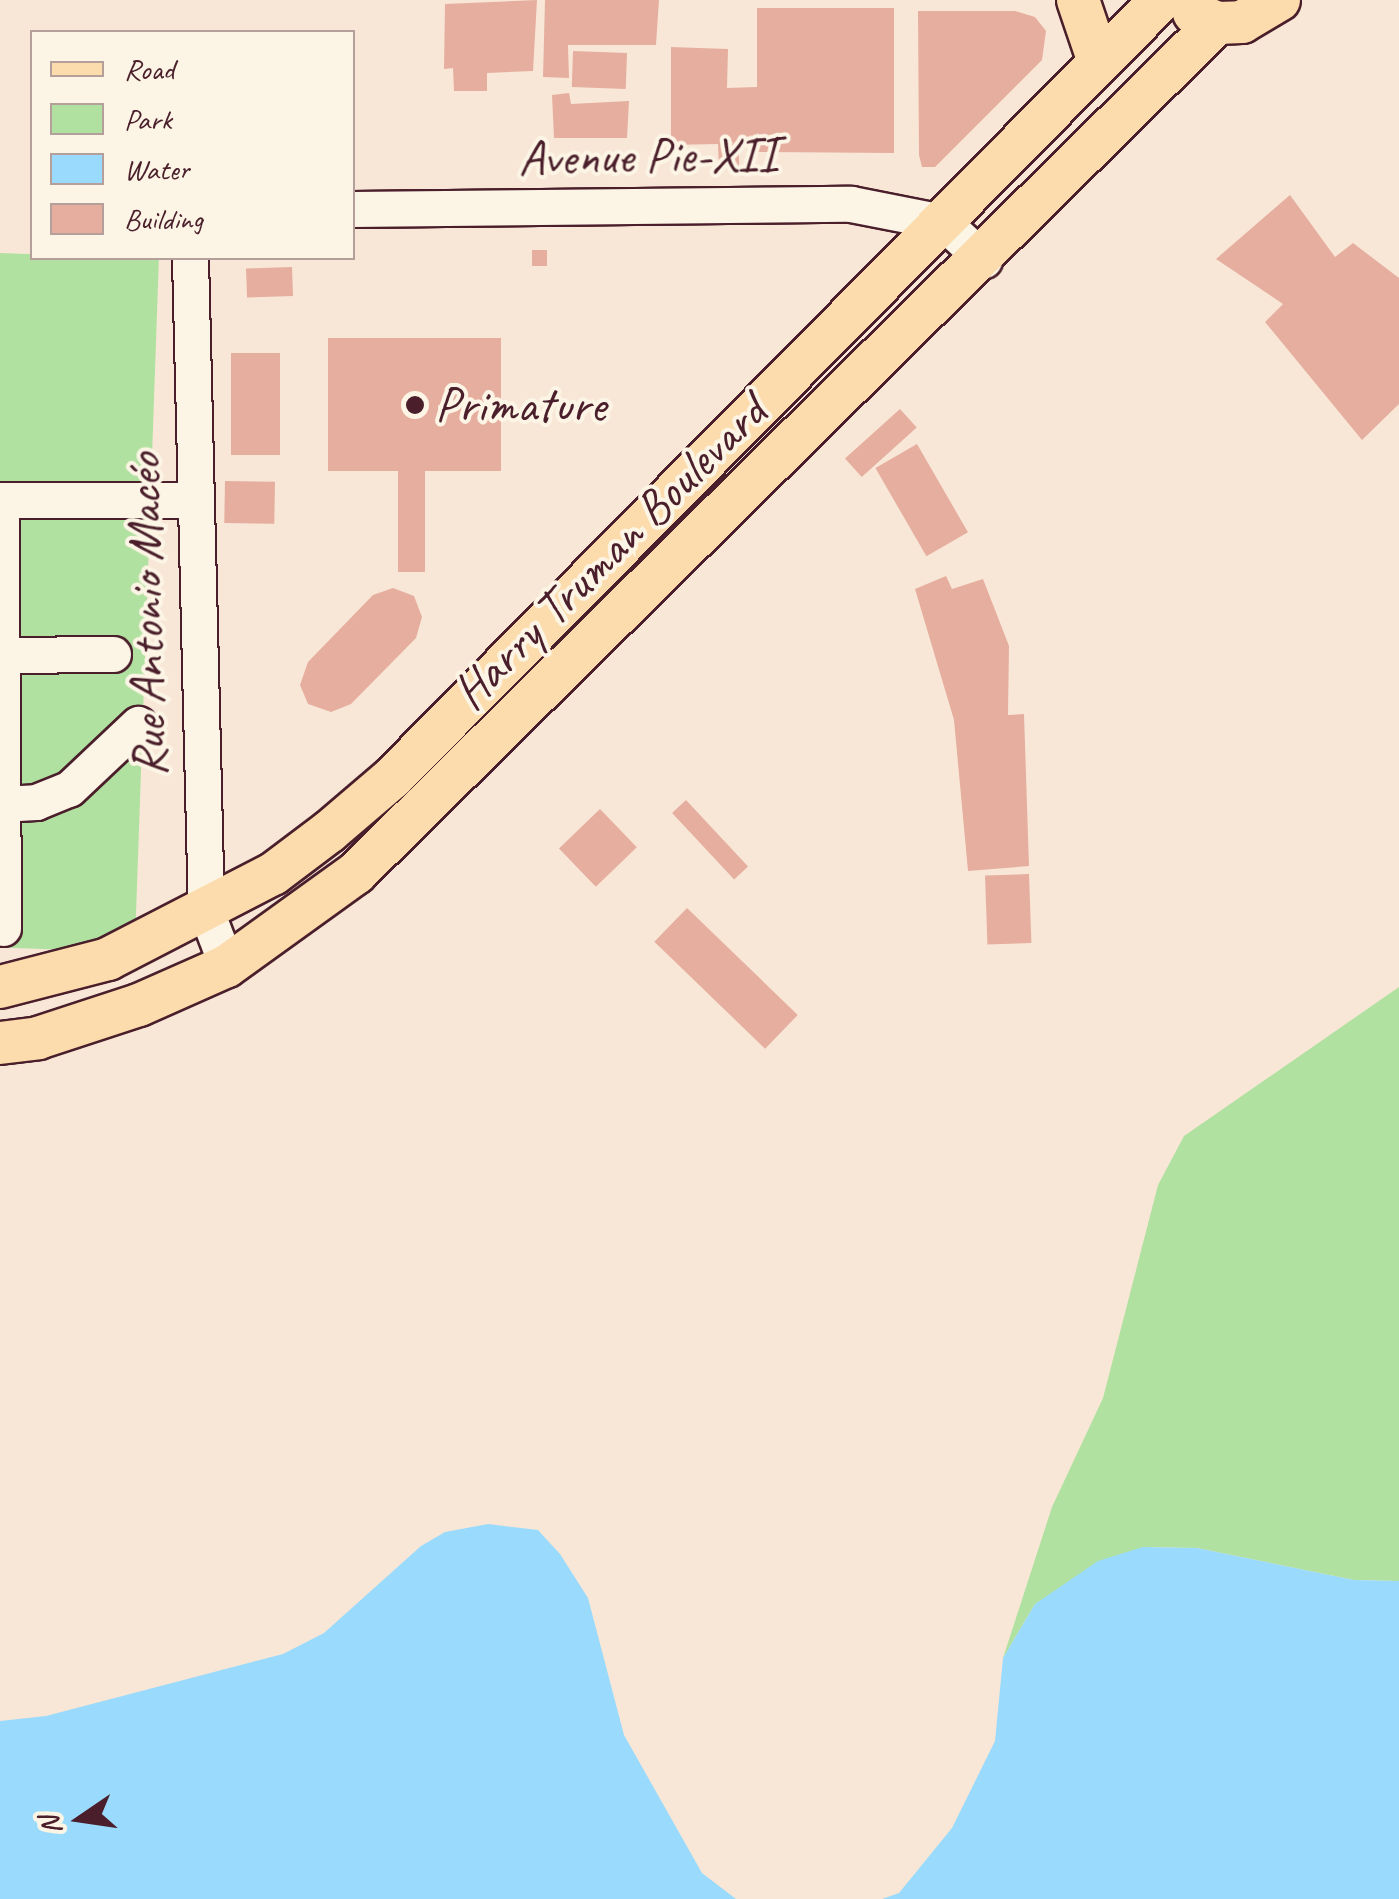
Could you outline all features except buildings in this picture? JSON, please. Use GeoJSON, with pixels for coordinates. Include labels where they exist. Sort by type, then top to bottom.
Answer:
{"type":"FeatureCollection","features":[{"type":"Feature","properties":{"kind":"main road"},"geometry":{"type":"LineString","coordinates":[[1078,0],[1099,62]]}},
{"type":"Feature","properties":{"kind":"main road","name":"Harry Truman Boulevard"},"geometry":{"type":"LineString","coordinates":[[0,987],[108,959],[206,911],[273,874],[392,778],[1161,0]]}},
{"type":"Feature","properties":{"kind":"main road"},"geometry":{"type":"LineString","coordinates":[[1179,0],[1217,23],[1242,22],[1279,0]]}},
{"type":"Feature","properties":{"kind":"main road","name":"Harry Truman Boulevard"},"geometry":{"type":"LineString","coordinates":[[0,1043],[38,1038],[139,1005],[227,966],[296,920],[422,813],[984,260],[1217,23]]}},
{"type":"Feature","properties":{"kind":"street","name":"Avenue Pie-XII"},"geometry":{"type":"LineString","coordinates":[[355,209],[851,204],[943,222]]}},
{"type":"Feature","properties":{"kind":"street"},"geometry":{"type":"LineString","coordinates":[[943,222],[984,260]]}},
{"type":"Feature","properties":{"kind":"street","name":"Rue Antonio Macéo"},"geometry":{"type":"LineString","coordinates":[[190,260],[206,911],[227,966]]}},
{"type":"Feature","properties":{"kind":"street"},"geometry":{"type":"LineString","coordinates":[[3,928],[1,500],[193,500]]}},
{"type":"Feature","properties":{"kind":"street"},"geometry":{"type":"LineString","coordinates":[[1,655],[113,654]]}},
{"type":"Feature","properties":{"kind":"street"},"geometry":{"type":"LineString","coordinates":[[1,805],[69,789],[138,724]]}},
{"type":"Feature","properties":{"kind":"green space"},"geometry":{"type":"Polygon","coordinates":[[[0,253],[30,254],[30,260],[159,260],[135,952],[0,947],[0,253]]]}},
{"type":"Feature","properties":{"kind":"green space"},"geometry":{"type":"Polygon","coordinates":[[[1399,987],[1399,1581],[1354,1580],[1197,1548],[1143,1547],[1035,1604],[1003,1658],[1052,1507],[1103,1398],[1158,1185],[1184,1136],[1399,987]]]}},
{"type":"Feature","properties":{"kind":"water"},"geometry":{"type":"Polygon","coordinates":[[[488,1524],[538,1530],[560,1554],[588,1598],[624,1735],[702,1873],[736,1899],[0,1899],[0,1721],[46,1716],[283,1654],[324,1633],[421,1546],[445,1532],[488,1524]]]}},
{"type":"Feature","properties":{"kind":"water"},"geometry":{"type":"Polygon","coordinates":[[[1143,1547],[1197,1548],[1354,1580],[1399,1581],[1399,1899],[882,1899],[899,1893],[952,1828],[995,1741],[1003,1658],[1035,1604],[1098,1561],[1143,1547]]]}},
{"type":"Feature","properties":{"kind":"place","name":"Primature"},"geometry":{"type":"Point","coordinates":[415,405]}}]}
